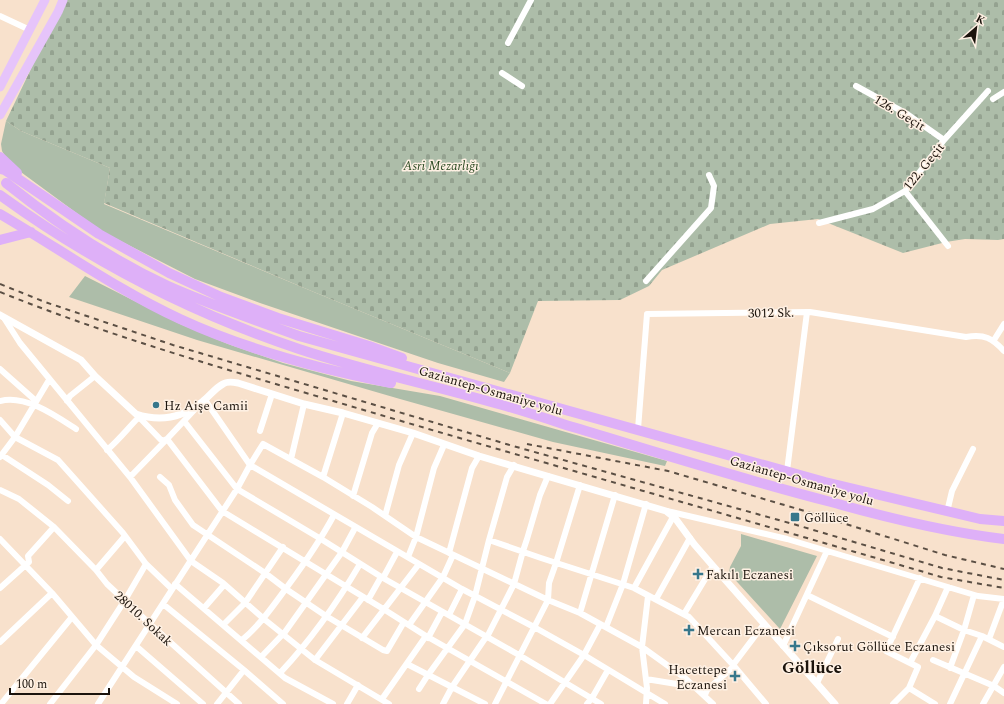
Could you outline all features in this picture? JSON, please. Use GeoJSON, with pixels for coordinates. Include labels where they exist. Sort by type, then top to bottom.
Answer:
{"type":"FeatureCollection","features":[{"type":"Feature","properties":{"kind":"highway"},"geometry":{"type":"LineString","coordinates":[[0,157],[31,187]]}},
{"type":"Feature","properties":{"kind":"highway"},"geometry":{"type":"LineString","coordinates":[[2,170],[31,187],[99,234],[169,273],[222,298],[278,318],[369,346],[450,378]]}},
{"type":"Feature","properties":{"kind":"highway","name":"Gaziantep-Osmaniye yolu"},"geometry":{"type":"LineString","coordinates":[[6,183],[40,210],[102,251],[168,285],[220,307],[299,336],[825,482],[980,520],[1004,521]]}},
{"type":"Feature","properties":{"kind":"highway","name":"Gaziantep-Osmaniye yolu"},"geometry":{"type":"LineString","coordinates":[[0,194],[36,221],[99,260],[163,295],[220,320],[298,349],[393,377],[491,402],[785,490],[897,520],[972,536],[1004,539]]}},
{"type":"Feature","properties":{"kind":"highway"},"geometry":{"type":"LineString","coordinates":[[0,214],[124,290],[180,319],[242,345],[295,361],[372,379],[491,402]]}},
{"type":"Feature","properties":{"kind":"highway"},"geometry":{"type":"LineString","coordinates":[[0,240],[31,232]]}},
{"type":"Feature","properties":{"kind":"main road"},"geometry":{"type":"LineString","coordinates":[[0,87],[45,0]]}},
{"type":"Feature","properties":{"kind":"main road"},"geometry":{"type":"LineString","coordinates":[[0,115],[63,0]]}},
{"type":"Feature","properties":{"kind":"street"},"geometry":{"type":"LineString","coordinates":[[508,43],[531,0]]}},
{"type":"Feature","properties":{"kind":"street"},"geometry":{"type":"LineString","coordinates":[[0,16],[30,30]]}},
{"type":"Feature","properties":{"kind":"street"},"geometry":{"type":"LineString","coordinates":[[502,73],[522,86]]}},
{"type":"Feature","properties":{"kind":"street","name":"126. Geçit"},"geometry":{"type":"LineString","coordinates":[[856,86],[907,114],[944,140]]}},
{"type":"Feature","properties":{"kind":"street","name":"122. Geçit"},"geometry":{"type":"LineString","coordinates":[[819,223],[873,209],[905,191],[944,140],[988,91]]}},
{"type":"Feature","properties":{"kind":"street"},"geometry":{"type":"LineString","coordinates":[[993,99],[1004,92]]}},
{"type":"Feature","properties":{"kind":"street"},"geometry":{"type":"LineString","coordinates":[[646,281],[711,208],[714,186],[709,175]]}},
{"type":"Feature","properties":{"kind":"street"},"geometry":{"type":"LineString","coordinates":[[905,191],[948,246]]}},
{"type":"Feature","properties":{"kind":"street"},"geometry":{"type":"LineString","coordinates":[[787,471],[807,312]]}},
{"type":"Feature","properties":{"kind":"street","name":"3012 Sk."},"geometry":{"type":"LineString","coordinates":[[638,429],[647,314],[807,312],[966,337],[985,337],[994,340]]}},
{"type":"Feature","properties":{"kind":"street"},"geometry":{"type":"LineString","coordinates":[[2,317],[81,360],[95,376],[138,415],[162,441],[167,439]]}},
{"type":"Feature","properties":{"kind":"street"},"geometry":{"type":"LineString","coordinates":[[2,317],[49,380],[130,477],[191,561],[224,585],[315,660],[390,704]]}},
{"type":"Feature","properties":{"kind":"street"},"geometry":{"type":"LineString","coordinates":[[1004,324],[994,340],[1004,351]]}},
{"type":"Feature","properties":{"kind":"street"},"geometry":{"type":"LineString","coordinates":[[0,369],[35,403],[76,430]]}},
{"type":"Feature","properties":{"kind":"street"},"geometry":{"type":"LineString","coordinates":[[67,401],[70,396],[95,376]]}},
{"type":"Feature","properties":{"kind":"street"},"geometry":{"type":"LineString","coordinates":[[49,380],[15,437],[1,456],[48,484],[68,501]]}},
{"type":"Feature","properties":{"kind":"street"},"geometry":{"type":"LineString","coordinates":[[130,477],[223,383],[238,383],[304,404],[343,413],[412,433],[479,456],[514,465],[666,511],[750,530],[827,551],[1003,603],[989,639]]}},
{"type":"Feature","properties":{"kind":"street"},"geometry":{"type":"LineString","coordinates":[[260,431],[272,394]]}},
{"type":"Feature","properties":{"kind":"street"},"geometry":{"type":"LineString","coordinates":[[0,401],[15,400],[35,403]]}},
{"type":"Feature","properties":{"kind":"street"},"geometry":{"type":"LineString","coordinates":[[138,415],[153,418],[168,418],[182,415],[203,402]]}},
{"type":"Feature","properties":{"kind":"street"},"geometry":{"type":"LineString","coordinates":[[203,402],[250,465],[462,589],[584,655],[665,704]]}},
{"type":"Feature","properties":{"kind":"street"},"geometry":{"type":"LineString","coordinates":[[291,459],[304,404]]}},
{"type":"Feature","properties":{"kind":"street"},"geometry":{"type":"LineString","coordinates":[[322,477],[343,413]]}},
{"type":"Feature","properties":{"kind":"street"},"geometry":{"type":"LineString","coordinates":[[107,450],[118,441],[138,415]]}},
{"type":"Feature","properties":{"kind":"street"},"geometry":{"type":"LineString","coordinates":[[0,420],[15,437],[58,460],[125,536],[146,564],[204,608],[285,678],[333,704]]}},
{"type":"Feature","properties":{"kind":"street"},"geometry":{"type":"LineString","coordinates":[[184,421],[237,489],[401,589],[519,655],[601,704]]}},
{"type":"Feature","properties":{"kind":"street"},"geometry":{"type":"LineString","coordinates":[[353,496],[372,433],[378,423]]}},
{"type":"Feature","properties":{"kind":"street"},"geometry":{"type":"LineString","coordinates":[[385,516],[399,465],[412,433]]}},
{"type":"Feature","properties":{"kind":"street"},"geometry":{"type":"LineString","coordinates":[[167,439],[222,511],[326,573],[427,637],[546,704]]}},
{"type":"Feature","properties":{"kind":"street"},"geometry":{"type":"LineString","coordinates":[[100,703],[206,535],[237,489],[263,444],[322,477],[416,537],[548,600],[580,613],[642,646],[685,678],[713,704]]}},
{"type":"Feature","properties":{"kind":"street"},"geometry":{"type":"LineString","coordinates":[[408,558],[416,537],[434,468],[444,445]]}},
{"type":"Feature","properties":{"kind":"street"},"geometry":{"type":"LineString","coordinates":[[947,512],[952,491],[973,449]]}},
{"type":"Feature","properties":{"kind":"street"},"geometry":{"type":"LineString","coordinates":[[160,476],[168,485],[193,525],[326,616],[382,650],[387,651],[406,623],[425,602],[443,577],[451,554],[472,468],[479,456]]}},
{"type":"Feature","properties":{"kind":"street"},"geometry":{"type":"LineString","coordinates":[[420,689],[428,675],[465,624],[475,596],[507,477],[514,465]]}},
{"type":"Feature","properties":{"kind":"street"},"geometry":{"type":"LineString","coordinates":[[443,704],[452,687],[487,637],[514,584],[522,551],[528,539],[540,495],[548,476]]}},
{"type":"Feature","properties":{"kind":"street"},"geometry":{"type":"LineString","coordinates":[[495,704],[548,600],[549,583],[580,485]]}},
{"type":"Feature","properties":{"kind":"street","name":"28010. Sokak"},"geometry":{"type":"LineString","coordinates":[[0,490],[19,499],[54,527],[96,570],[107,584],[239,704]]}},
{"type":"Feature","properties":{"kind":"street"},"geometry":{"type":"LineString","coordinates":[[580,613],[590,574],[615,495]]}},
{"type":"Feature","properties":{"kind":"street"},"geometry":{"type":"LineString","coordinates":[[550,704],[603,626],[623,584],[646,504]]}},
{"type":"Feature","properties":{"kind":"street"},"geometry":{"type":"LineString","coordinates":[[666,511],[673,517],[713,566],[835,704]]}},
{"type":"Feature","properties":{"kind":"street"},"geometry":{"type":"LineString","coordinates":[[242,640],[264,619],[321,539],[334,515]]}},
{"type":"Feature","properties":{"kind":"street"},"geometry":{"type":"LineString","coordinates":[[634,588],[673,517]]}},
{"type":"Feature","properties":{"kind":"street"},"geometry":{"type":"LineString","coordinates":[[0,588],[29,562],[28,556],[54,527]]}},
{"type":"Feature","properties":{"kind":"street"},"geometry":{"type":"LineString","coordinates":[[261,657],[283,634],[342,552],[356,528]]}},
{"type":"Feature","properties":{"kind":"street"},"geometry":{"type":"LineString","coordinates":[[96,570],[125,536]]}},
{"type":"Feature","properties":{"kind":"street"},"geometry":{"type":"LineString","coordinates":[[656,599],[690,538]]}},
{"type":"Feature","properties":{"kind":"street"},"geometry":{"type":"LineString","coordinates":[[0,539],[52,593],[96,644],[134,677],[177,704]]}},
{"type":"Feature","properties":{"kind":"street"},"geometry":{"type":"LineString","coordinates":[[489,540],[634,588],[684,614],[689,617],[766,704]]}},
{"type":"Feature","properties":{"kind":"street"},"geometry":{"type":"LineString","coordinates":[[223,625],[244,603],[283,547]]}},
{"type":"Feature","properties":{"kind":"street"},"geometry":{"type":"LineString","coordinates":[[784,646],[827,551]]}},
{"type":"Feature","properties":{"kind":"street"},"geometry":{"type":"LineString","coordinates":[[315,660],[341,625],[382,577],[397,552]]}},
{"type":"Feature","properties":{"kind":"street"},"geometry":{"type":"LineString","coordinates":[[50,704],[96,644],[125,600],[146,564]]}},
{"type":"Feature","properties":{"kind":"street"},"geometry":{"type":"LineString","coordinates":[[280,673],[302,650],[346,587],[360,564]]}},
{"type":"Feature","properties":{"kind":"street"},"geometry":{"type":"LineString","coordinates":[[362,638],[419,564]]}},
{"type":"Feature","properties":{"kind":"street"},"geometry":{"type":"LineString","coordinates":[[684,614],[713,566]]}},
{"type":"Feature","properties":{"kind":"street"},"geometry":{"type":"LineString","coordinates":[[893,704],[909,688],[918,667],[886,651],[920,578]]}},
{"type":"Feature","properties":{"kind":"street"},"geometry":{"type":"LineString","coordinates":[[204,608],[224,585]]}},
{"type":"Feature","properties":{"kind":"street"},"geometry":{"type":"LineString","coordinates":[[910,663],[935,616],[948,587]]}},
{"type":"Feature","properties":{"kind":"street"},"geometry":{"type":"LineString","coordinates":[[449,615],[462,589]]}},
{"type":"Feature","properties":{"kind":"street"},"geometry":{"type":"LineString","coordinates":[[0,642],[52,593]]}},
{"type":"Feature","properties":{"kind":"street"},"geometry":{"type":"LineString","coordinates":[[807,595],[892,637]]}},
{"type":"Feature","properties":{"kind":"street"},"geometry":{"type":"LineString","coordinates":[[950,668],[964,630],[974,595]]}},
{"type":"Feature","properties":{"kind":"street"},"geometry":{"type":"LineString","coordinates":[[646,704],[646,679],[642,646],[648,596]]}},
{"type":"Feature","properties":{"kind":"street"},"geometry":{"type":"LineString","coordinates":[[163,604],[283,704]]}},
{"type":"Feature","properties":{"kind":"street"},"geometry":{"type":"LineString","coordinates":[[382,700],[427,637],[442,612]]}},
{"type":"Feature","properties":{"kind":"street"},"geometry":{"type":"LineString","coordinates":[[935,616],[1004,647]]}},
{"type":"Feature","properties":{"kind":"street"},"geometry":{"type":"LineString","coordinates":[[1,704],[72,617]]}},
{"type":"Feature","properties":{"kind":"street"},"geometry":{"type":"LineString","coordinates":[[705,696],[707,690],[733,666],[764,624]]}},
{"type":"Feature","properties":{"kind":"street"},"geometry":{"type":"LineString","coordinates":[[950,704],[982,636]]}},
{"type":"Feature","properties":{"kind":"street"},"geometry":{"type":"LineString","coordinates":[[817,683],[838,639]]}},
{"type":"Feature","properties":{"kind":"street"},"geometry":{"type":"LineString","coordinates":[[136,646],[203,704]]}},
{"type":"Feature","properties":{"kind":"street"},"geometry":{"type":"LineString","coordinates":[[933,660],[994,686],[1004,693]]}},
{"type":"Feature","properties":{"kind":"street"},"geometry":{"type":"LineString","coordinates":[[407,664],[485,704]]}},
{"type":"Feature","properties":{"kind":"street"},"geometry":{"type":"LineString","coordinates":[[983,704],[1004,667]]}},
{"type":"Feature","properties":{"kind":"street"},"geometry":{"type":"LineString","coordinates":[[217,704],[244,670]]}},
{"type":"Feature","properties":{"kind":"street"},"geometry":{"type":"LineString","coordinates":[[587,704],[608,670]]}},
{"type":"Feature","properties":{"kind":"street"},"geometry":{"type":"LineString","coordinates":[[646,679],[696,687]]}},
{"type":"Feature","properties":{"kind":"street"},"geometry":{"type":"LineString","coordinates":[[347,704],[358,686]]}},
{"type":"Feature","properties":{"kind":"street"},"geometry":{"type":"LineString","coordinates":[[909,688],[935,704]]}},
{"type":"Feature","properties":{"kind":"green space","name":"Asri Mezarlığı"},"geometry":{"type":"Polygon","coordinates":[[[64,0],[1004,0],[1004,239],[965,239],[946,242],[903,253],[818,219],[770,224],[662,270],[649,286],[620,300],[538,301],[510,373],[104,203],[110,168],[21,131],[6,121],[64,0]]]}},
{"type":"Feature","properties":{"kind":"green space"},"geometry":{"type":"Polygon","coordinates":[[[6,121],[21,131],[110,168],[104,204],[510,373],[504,382],[438,363],[260,303],[195,279],[101,231],[10,164],[2,151],[1,144],[6,121]]]}},
{"type":"Feature","properties":{"kind":"green space"},"geometry":{"type":"Polygon","coordinates":[[[85,276],[180,324],[228,344],[283,363],[351,381],[440,396],[667,461],[665,466],[553,442],[197,340],[69,297],[85,276]]]}},
{"type":"Feature","properties":{"kind":"green space"},"geometry":{"type":"Polygon","coordinates":[[[741,534],[817,556],[780,629],[729,573],[730,567],[741,546],[741,534]]]}},
{"type":"Feature","properties":{"kind":"railway"},"geometry":{"type":"LineString","coordinates":[[0,284],[45,302],[173,345],[513,446],[793,524],[942,568],[1004,580]]}},
{"type":"Feature","properties":{"kind":"railway"},"geometry":{"type":"LineString","coordinates":[[0,292],[90,326],[136,341],[367,411],[941,577],[1004,588]]}},
{"type":"Feature","properties":{"kind":"railway"},"geometry":{"type":"LineString","coordinates":[[527,444],[668,471],[798,509],[945,555],[1004,569]]}},
{"type":"Feature","properties":{"kind":"place","name":"Hz Aişe Camii"},"geometry":{"type":"Point","coordinates":[156,405]}},
{"type":"Feature","properties":{"kind":"place","name":"Göllüce"},"geometry":{"type":"Point","coordinates":[795,517]}},
{"type":"Feature","properties":{"kind":"place","name":"Fakılı Eczanesi"},"geometry":{"type":"Point","coordinates":[698,574]}},
{"type":"Feature","properties":{"kind":"place","name":"Mercan Eczanesi"},"geometry":{"type":"Point","coordinates":[689,630]}},
{"type":"Feature","properties":{"kind":"place","name":"Çıksorut Göllüce Eczanesi"},"geometry":{"type":"Point","coordinates":[795,646]}},
{"type":"Feature","properties":{"kind":"place","name":"Hacettepe Eczanesi"},"geometry":{"type":"Point","coordinates":[735,676]}},
{"type":"Feature","properties":{"kind":"district","name":"Göllüce"},"geometry":{"type":"Point","coordinates":[812,667]}}]}
